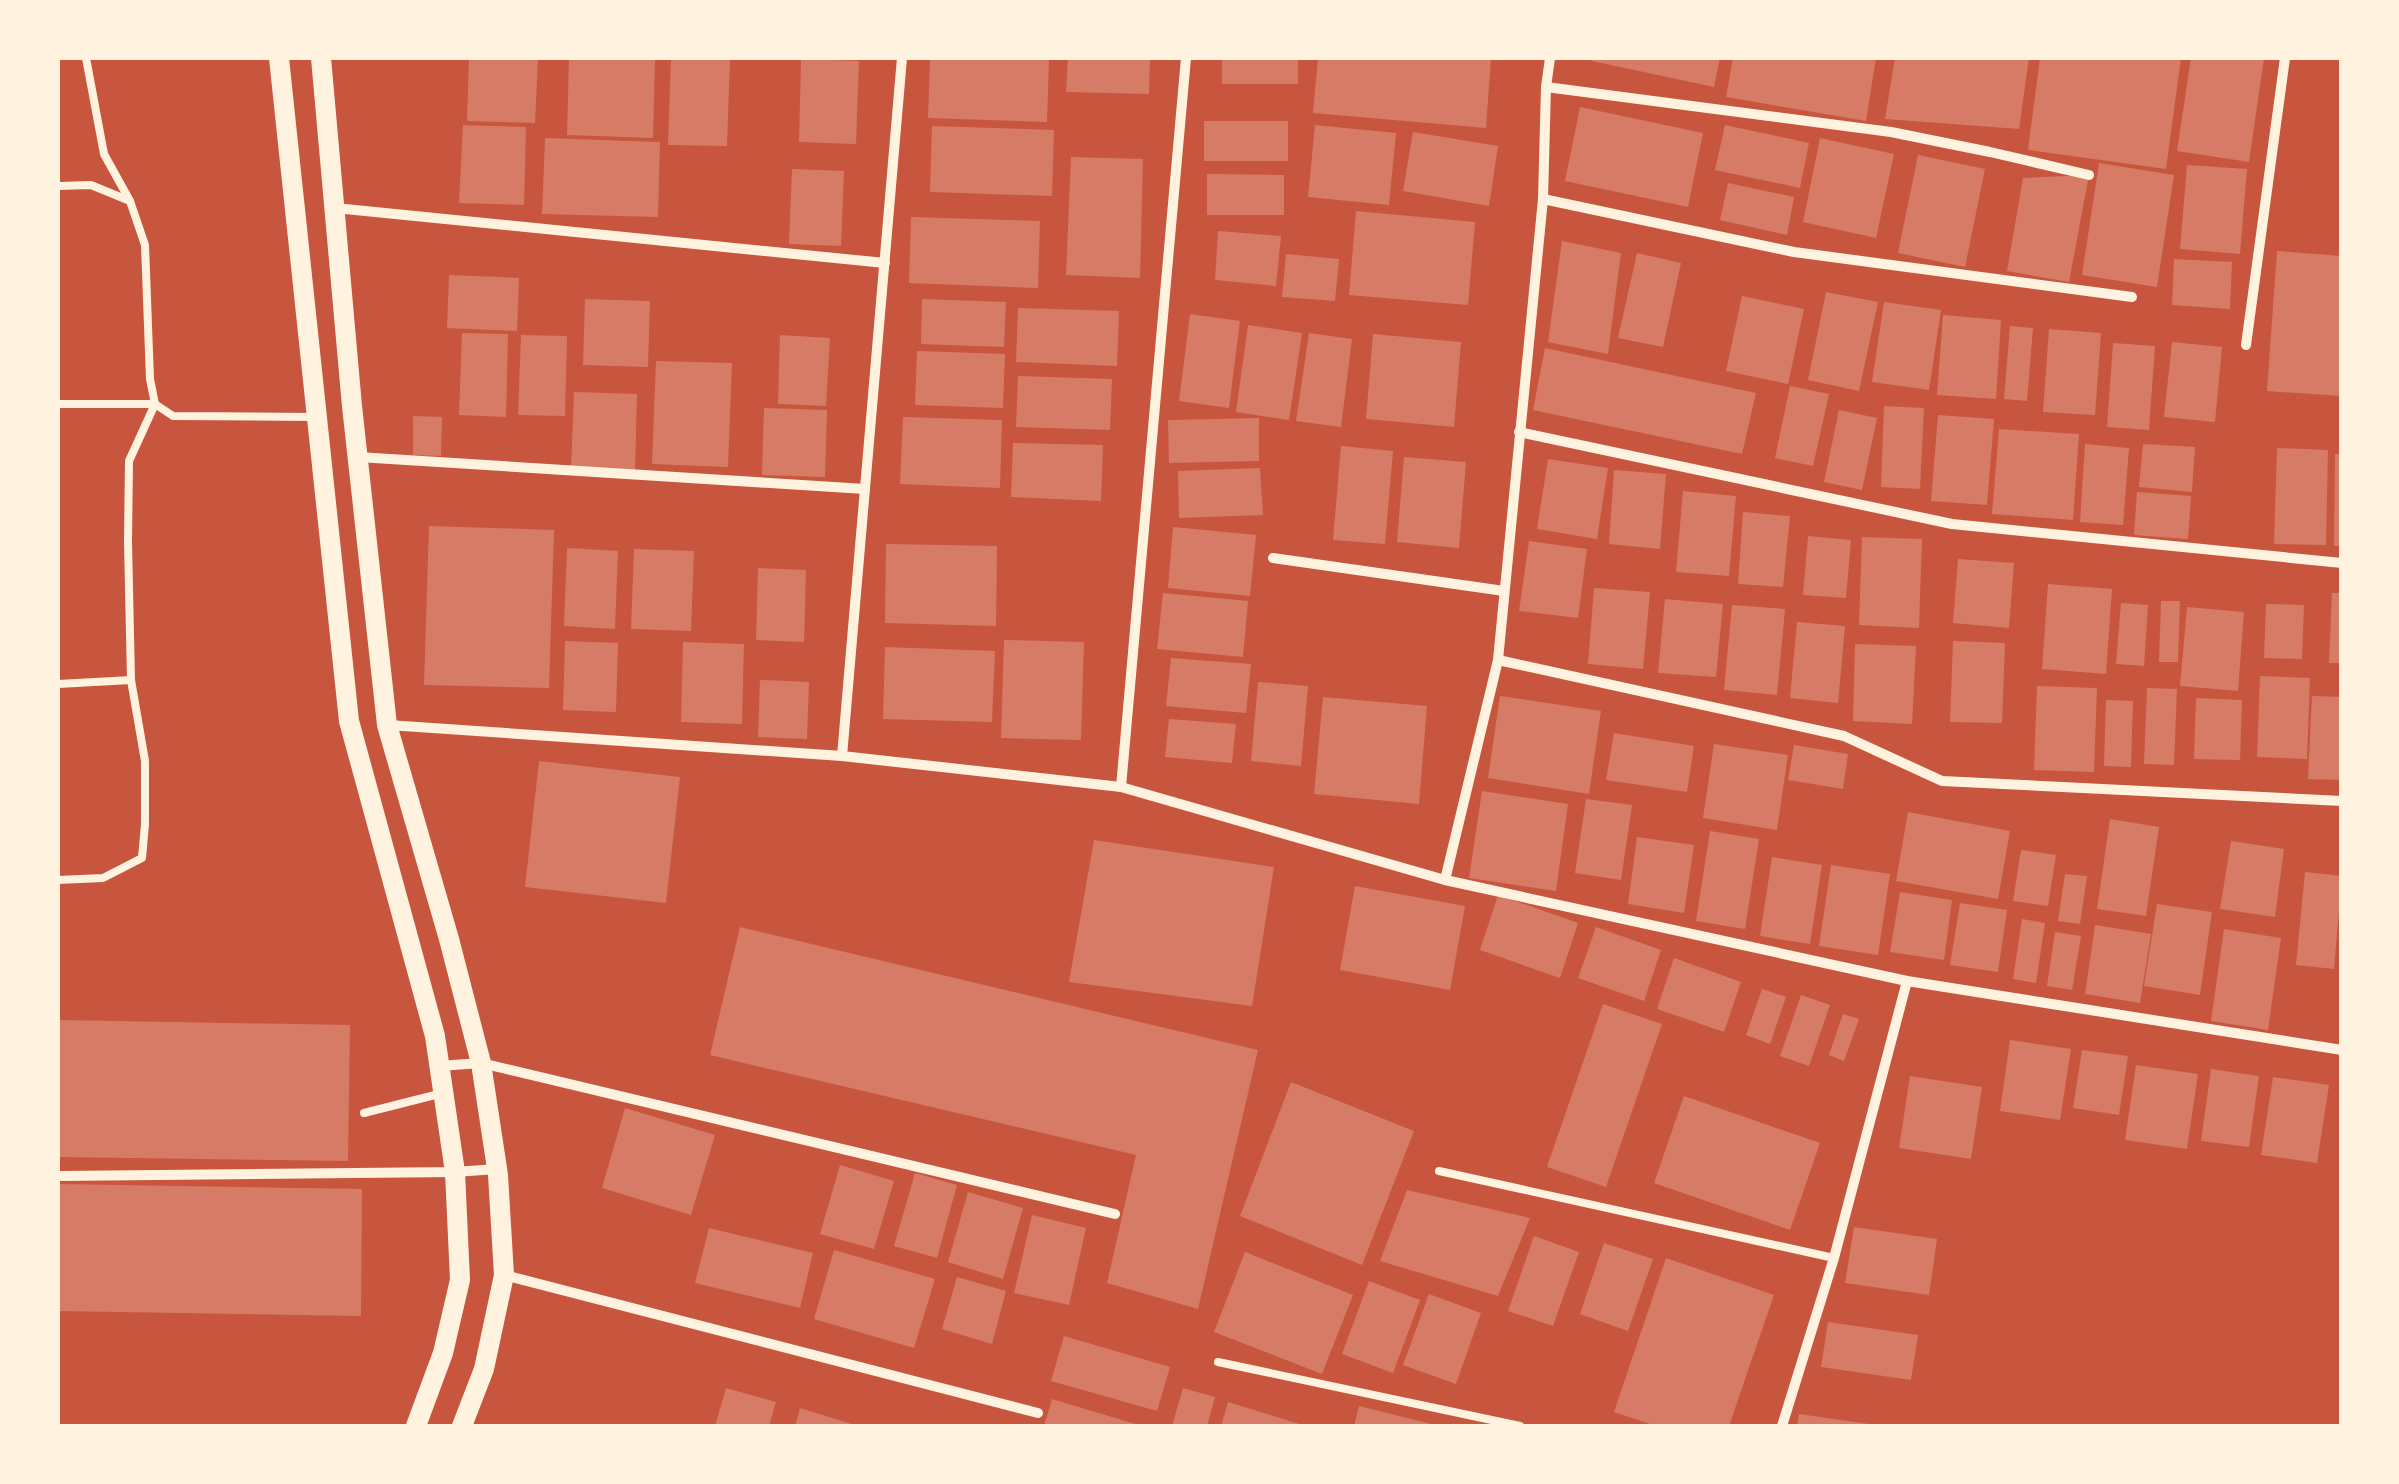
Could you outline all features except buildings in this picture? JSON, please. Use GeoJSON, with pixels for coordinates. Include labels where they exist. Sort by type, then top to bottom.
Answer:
{"type":"FeatureCollection","features":[{"type":"Feature","properties":{"kind":"main road"},"geometry":{"type":"LineString","coordinates":[[279,58],[349,721],[434,1036],[455,1172],[460,1280],[443,1353],[416,1426]]}},
{"type":"Feature","properties":{"kind":"main road"},"geometry":{"type":"LineString","coordinates":[[321,58],[386,724],[482,1062],[497,1169],[504,1275],[484,1369],[462,1426]]}},
{"type":"Feature","properties":{"kind":"street"},"geometry":{"type":"LineString","coordinates":[[842,756],[902,58]]}},
{"type":"Feature","properties":{"kind":"street"},"geometry":{"type":"LineString","coordinates":[[1121,786],[1186,58]]}},
{"type":"Feature","properties":{"kind":"street"},"geometry":{"type":"LineString","coordinates":[[1444,880],[1498,660],[1543,199],[1550,58]]}},
{"type":"Feature","properties":{"kind":"street"},"geometry":{"type":"LineString","coordinates":[[2246,346],[2285,58]]}},
{"type":"Feature","properties":{"kind":"street"},"geometry":{"type":"LineString","coordinates":[[1546,87],[1891,132],[2089,175]]}},
{"type":"Feature","properties":{"kind":"street"},"geometry":{"type":"LineString","coordinates":[[1543,199],[1794,252],[2132,297]]}},
{"type":"Feature","properties":{"kind":"street"},"geometry":{"type":"LineString","coordinates":[[334,208],[884,264]]}},
{"type":"Feature","properties":{"kind":"street"},"geometry":{"type":"LineString","coordinates":[[1518,432],[1952,524],[2342,563]]}},
{"type":"Feature","properties":{"kind":"street"},"geometry":{"type":"LineString","coordinates":[[358,457],[865,489]]}},
{"type":"Feature","properties":{"kind":"street"},"geometry":{"type":"LineString","coordinates":[[1273,558],[1504,591]]}},
{"type":"Feature","properties":{"kind":"street"},"geometry":{"type":"LineString","coordinates":[[1498,660],[1844,736],[1942,781],[2342,801]]}},
{"type":"Feature","properties":{"kind":"street"},"geometry":{"type":"LineString","coordinates":[[386,724],[842,756],[1121,786],[1444,880],[1908,981],[2342,1050]]}},
{"type":"Feature","properties":{"kind":"street"},"geometry":{"type":"LineString","coordinates":[[1782,1426],[1834,1258],[1908,981]]}},
{"type":"Feature","properties":{"kind":"street"},"geometry":{"type":"LineString","coordinates":[[439,1066],[482,1062],[1115,1214]]}},
{"type":"Feature","properties":{"kind":"street"},"geometry":{"type":"LineString","coordinates":[[58,1176],[497,1169]]}},
{"type":"Feature","properties":{"kind":"street"},"geometry":{"type":"LineString","coordinates":[[504,1275],[1038,1412]]}},
{"type":"Feature","properties":{"kind":"lane"},"geometry":{"type":"LineString","coordinates":[[58,880],[103,878],[142,858],[145,824],[145,761],[131,680],[128,461],[155,404],[150,379],[145,246],[130,201],[104,154],[86,58]]}},
{"type":"Feature","properties":{"kind":"lane"},"geometry":{"type":"LineString","coordinates":[[58,186],[91,185],[130,201]]}},
{"type":"Feature","properties":{"kind":"lane"},"geometry":{"type":"LineString","coordinates":[[58,404],[155,404],[173,416],[317,417]]}},
{"type":"Feature","properties":{"kind":"lane"},"geometry":{"type":"LineString","coordinates":[[58,684],[131,680]]}},
{"type":"Feature","properties":{"kind":"lane"},"geometry":{"type":"LineString","coordinates":[[364,1113],[444,1093]]}},
{"type":"Feature","properties":{"kind":"lane"},"geometry":{"type":"LineString","coordinates":[[1440,1171],[1834,1258]]}},
{"type":"Feature","properties":{"kind":"lane"},"geometry":{"type":"LineString","coordinates":[[1218,1362],[1520,1426]]}}]}
